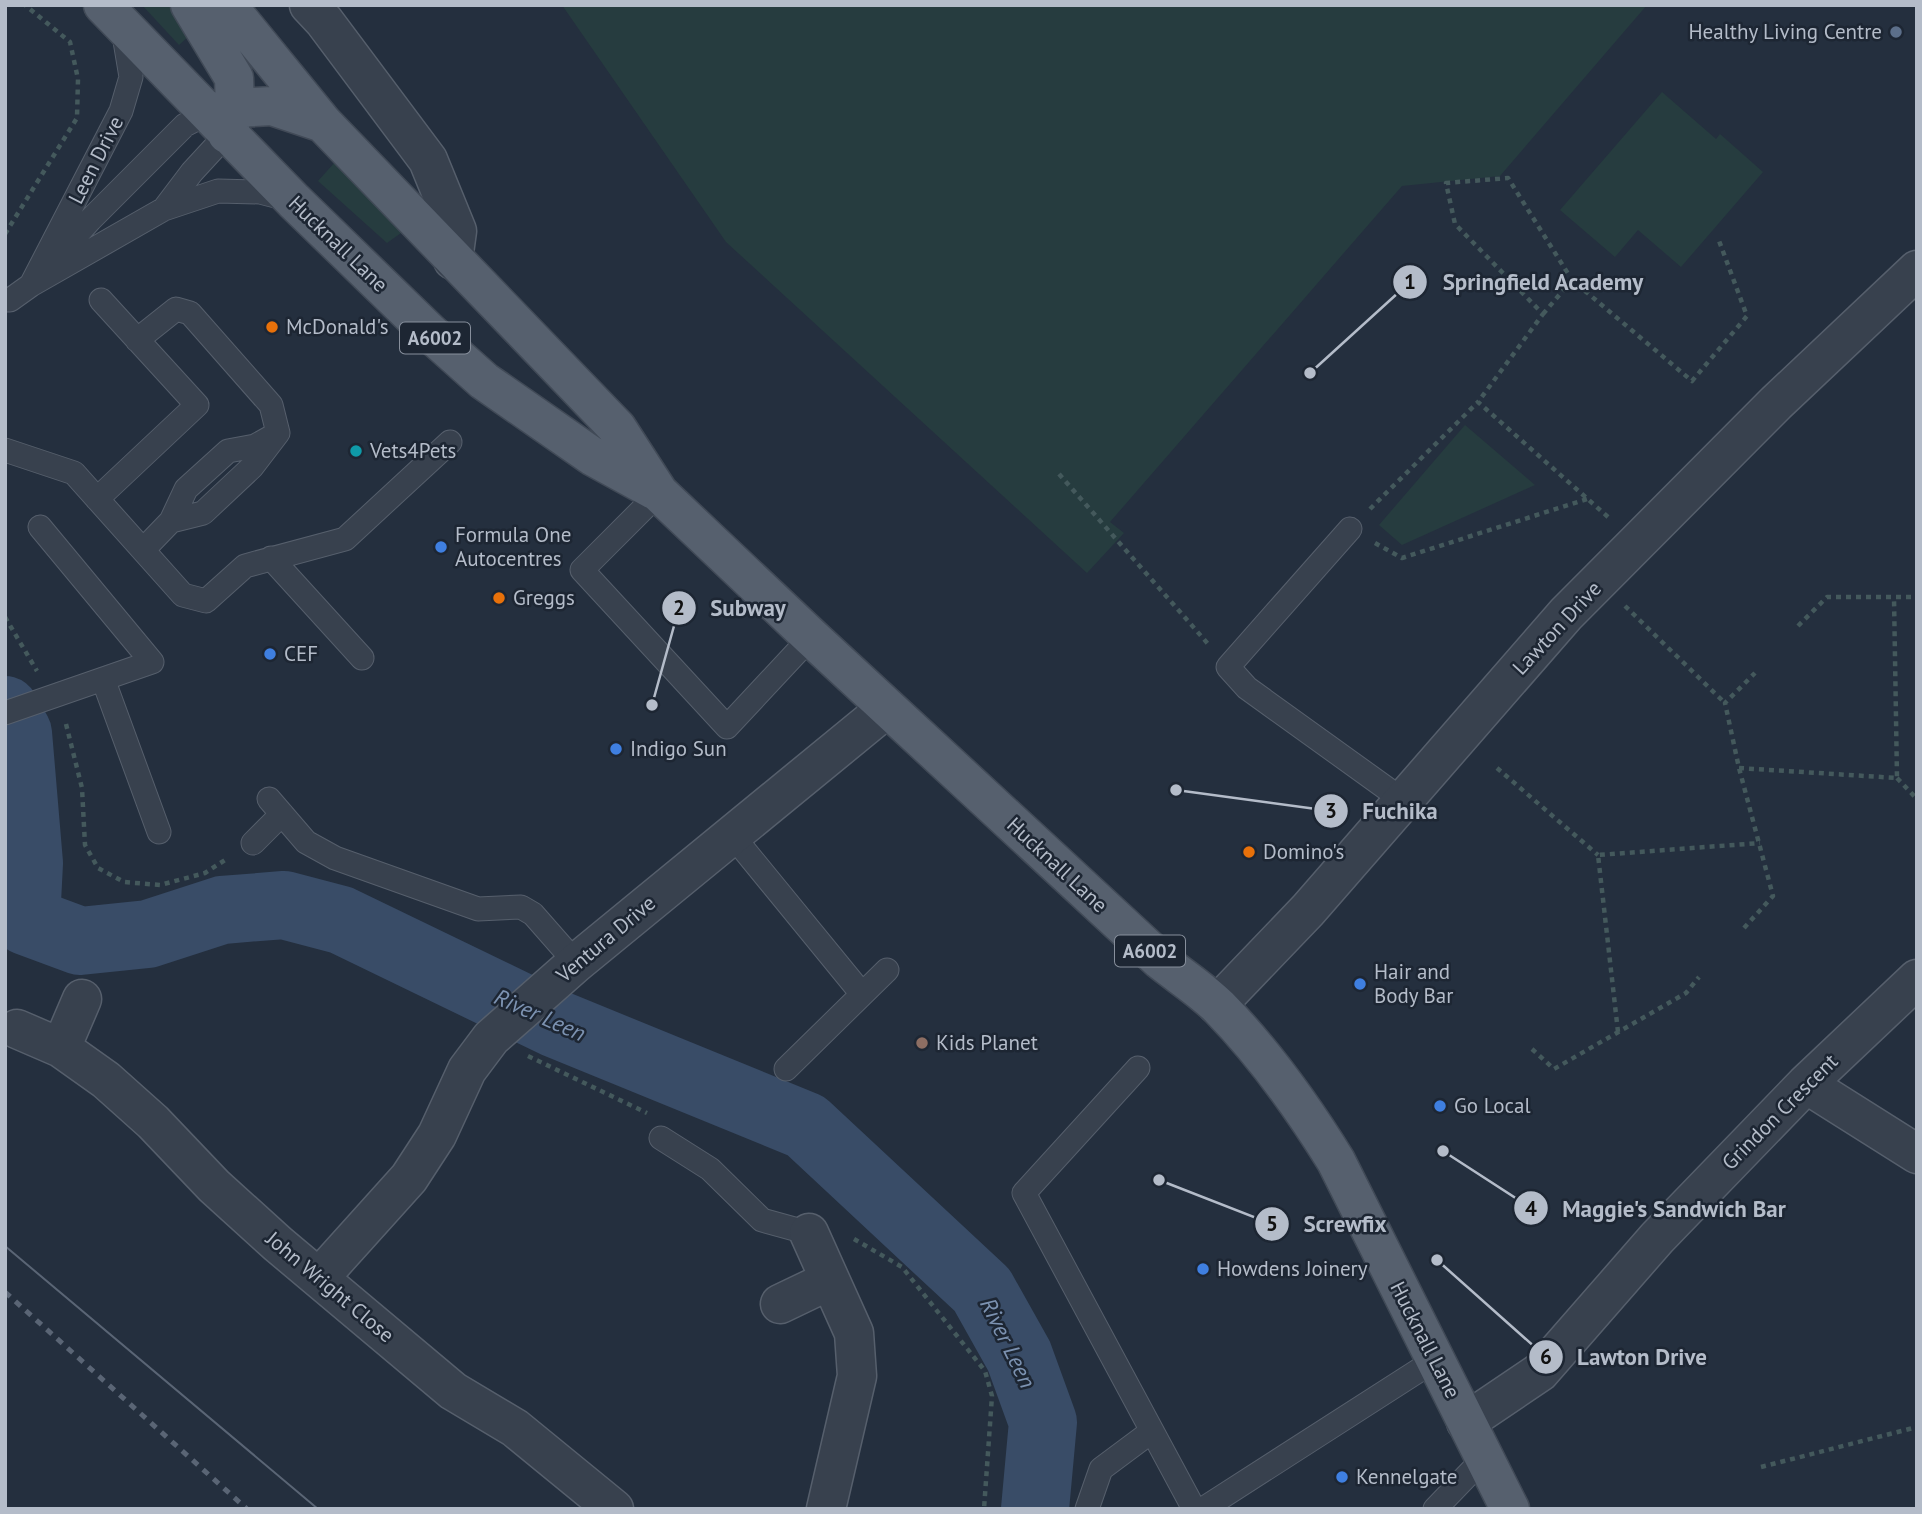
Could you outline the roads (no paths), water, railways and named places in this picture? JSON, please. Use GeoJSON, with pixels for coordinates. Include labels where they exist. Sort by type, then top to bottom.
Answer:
{"type":"FeatureCollection","features":[{"type":"Feature","properties":{"kind":"main road"},"geometry":{"type":"LineString","coordinates":[[190,5],[234,78],[224,118],[272,106],[323,123]]}},
{"type":"Feature","properties":{"kind":"main road","name":"Hucknall Lane"},"geometry":{"type":"LineString","coordinates":[[227,5],[323,123],[617,428],[659,492],[887,708],[1160,960],[1217,1005],[1257,1048],[1304,1111],[1336,1161],[1510,1509]]}},
{"type":"Feature","properties":{"kind":"main road","name":"Hucknall Lane"},"geometry":{"type":"LineString","coordinates":[[113,16],[224,118],[294,201],[428,331],[484,381],[592,456],[659,492]]}},
{"type":"Feature","properties":{"kind":"street"},"geometry":{"type":"LineString","coordinates":[[309,5],[324,21],[428,160],[457,231],[453,260]]}},
{"type":"Feature","properties":{"kind":"street","name":"Lawton Drive"},"geometry":{"type":"LineString","coordinates":[[1217,1005],[1308,911],[1566,614],[1776,403],[1917,270]]}},
{"type":"Feature","properties":{"kind":"street","name":"Ventura Drive"},"geometry":{"type":"LineString","coordinates":[[319,1278],[409,1178],[437,1135],[467,1070],[491,1038],[569,969],[887,708]]}},
{"type":"Feature","properties":{"kind":"street","name":"Grindon Crescent"},"geometry":{"type":"LineString","coordinates":[[1466,1422],[1540,1372],[1657,1238],[1806,1084],[1917,979]]}},
{"type":"Feature","properties":{"kind":"street"},"geometry":{"type":"LineString","coordinates":[[61,1048],[82,999]]}},
{"type":"Feature","properties":{"kind":"street","name":"John Wright Close"},"geometry":{"type":"LineString","coordinates":[[11,1032],[61,1048],[106,1080],[153,1122],[214,1186],[319,1278],[453,1391],[515,1428],[614,1509]]}},
{"type":"Feature","properties":{"kind":"street"},"geometry":{"type":"LineString","coordinates":[[1806,1084],[1917,1154]]}},
{"type":"Feature","properties":{"kind":"street"},"geometry":{"type":"LineString","coordinates":[[826,1233],[830,1280],[854,1333],[857,1376],[826,1509]]}},
{"type":"Feature","properties":{"kind":"street"},"geometry":{"type":"LineString","coordinates":[[780,1304],[830,1280]]}},
{"type":"Feature","properties":{"kind":"lane","name":"Leen Drive"},"geometry":{"type":"LineString","coordinates":[[31,285],[121,111],[131,77],[113,16]]}},
{"type":"Feature","properties":{"kind":"lane","name":"Leen Drive"},"geometry":{"type":"LineString","coordinates":[[164,209],[192,172],[224,118]]}},
{"type":"Feature","properties":{"kind":"lane","name":"Leen Drive"},"geometry":{"type":"LineString","coordinates":[[31,285],[90,220],[185,125],[224,118]]}},
{"type":"Feature","properties":{"kind":"lane","name":"Leen Drive"},"geometry":{"type":"LineString","coordinates":[[5,300],[10,300],[31,285],[164,209],[218,191],[260,192],[294,201]]}},
{"type":"Feature","properties":{"kind":"lane"},"geometry":{"type":"LineString","coordinates":[[97,499],[197,405],[101,300]]}},
{"type":"Feature","properties":{"kind":"lane"},"geometry":{"type":"LineString","coordinates":[[137,340],[176,309],[190,313],[271,405],[278,433],[252,467],[203,513],[171,521],[143,550]]}},
{"type":"Feature","properties":{"kind":"lane"},"geometry":{"type":"LineString","coordinates":[[5,450],[74,473],[183,595],[206,601],[244,565],[345,539],[450,442]]}},
{"type":"Feature","properties":{"kind":"lane"},"geometry":{"type":"LineString","coordinates":[[659,492],[582,570],[727,727],[811,637]]}},
{"type":"Feature","properties":{"kind":"lane"},"geometry":{"type":"LineString","coordinates":[[5,713],[152,663],[40,527]]}},
{"type":"Feature","properties":{"kind":"lane"},"geometry":{"type":"LineString","coordinates":[[1350,530],[1228,667],[1247,688],[1404,801]]}},
{"type":"Feature","properties":{"kind":"lane"},"geometry":{"type":"LineString","coordinates":[[271,558],[362,658]]}},
{"type":"Feature","properties":{"kind":"lane"},"geometry":{"type":"LineString","coordinates":[[103,679],[159,832]]}},
{"type":"Feature","properties":{"kind":"lane"},"geometry":{"type":"LineString","coordinates":[[253,843],[276,806],[306,842],[335,859],[478,909],[521,907],[533,914],[569,969]]}},
{"type":"Feature","properties":{"kind":"lane"},"geometry":{"type":"LineString","coordinates":[[732,835],[862,994]]}},
{"type":"Feature","properties":{"kind":"lane"},"geometry":{"type":"LineString","coordinates":[[786,1069],[887,970]]}},
{"type":"Feature","properties":{"kind":"lane"},"geometry":{"type":"LineString","coordinates":[[1138,1068],[1024,1193],[1194,1509]]}},
{"type":"Feature","properties":{"kind":"lane"},"geometry":{"type":"LineString","coordinates":[[661,1138],[710,1169],[762,1220],[826,1233]]}},
{"type":"Feature","properties":{"kind":"lane"},"geometry":{"type":"LineString","coordinates":[[1203,1509],[1435,1360]]}},
{"type":"Feature","properties":{"kind":"lane"},"geometry":{"type":"LineString","coordinates":[[1087,1509],[1101,1469],[1152,1431]]}},
{"type":"Feature","properties":{"kind":"lane"},"geometry":{"type":"LineString","coordinates":[[1435,1509],[1484,1458]]}},
{"type":"Feature","properties":{"kind":"waterway","name":"River Leen"},"geometry":{"type":"LineString","coordinates":[[5,710],[18,733],[29,863],[26,921],[80,941],[148,934],[222,910],[284,905],[341,920],[554,1023],[806,1126],[982,1290],[1019,1356],[1043,1422],[1035,1509]]}},
{"type":"Feature","properties":{"kind":"tram line"},"geometry":{"type":"LineString","coordinates":[[5,1246],[318,1509]]}},
{"type":"Feature","properties":{"kind":"railway"},"geometry":{"type":"LineString","coordinates":[[5,1292],[247,1509]]}},
{"type":"Feature","properties":{"kind":"place","name":"Healthy Living Centre"},"geometry":{"type":"Point","coordinates":[1896,32]}},
{"type":"Feature","properties":{"kind":"place","name":"McDonald's"},"geometry":{"type":"Point","coordinates":[272,327]}},
{"type":"Feature","properties":{"kind":"place","name":"Springfield Academy"},"geometry":{"type":"Point","coordinates":[1310,373]}},
{"type":"Feature","properties":{"kind":"place","name":"Vets4Pets"},"geometry":{"type":"Point","coordinates":[356,451]}},
{"type":"Feature","properties":{"kind":"place","name":"Formula One Autocentres"},"geometry":{"type":"Point","coordinates":[441,547]}},
{"type":"Feature","properties":{"kind":"place","name":"Greggs"},"geometry":{"type":"Point","coordinates":[499,598]}},
{"type":"Feature","properties":{"kind":"place","name":"CEF"},"geometry":{"type":"Point","coordinates":[270,654]}},
{"type":"Feature","properties":{"kind":"place","name":"Subway"},"geometry":{"type":"Point","coordinates":[652,705]}},
{"type":"Feature","properties":{"kind":"place","name":"Indigo Sun"},"geometry":{"type":"Point","coordinates":[616,749]}},
{"type":"Feature","properties":{"kind":"place","name":"Fuchika"},"geometry":{"type":"Point","coordinates":[1176,790]}},
{"type":"Feature","properties":{"kind":"place","name":"Domino's"},"geometry":{"type":"Point","coordinates":[1249,852]}},
{"type":"Feature","properties":{"kind":"place","name":"Hair and Body Bar"},"geometry":{"type":"Point","coordinates":[1360,984]}},
{"type":"Feature","properties":{"kind":"place","name":"Kids Planet"},"geometry":{"type":"Point","coordinates":[922,1043]}},
{"type":"Feature","properties":{"kind":"place","name":"Go Local"},"geometry":{"type":"Point","coordinates":[1440,1106]}},
{"type":"Feature","properties":{"kind":"place","name":"Maggie's Sandwich Bar"},"geometry":{"type":"Point","coordinates":[1443,1151]}},
{"type":"Feature","properties":{"kind":"place","name":"Screwfix"},"geometry":{"type":"Point","coordinates":[1159,1180]}},
{"type":"Feature","properties":{"kind":"place","name":"Lawton Drive"},"geometry":{"type":"Point","coordinates":[1437,1260]}},
{"type":"Feature","properties":{"kind":"place","name":"Howdens Joinery"},"geometry":{"type":"Point","coordinates":[1203,1269]}},
{"type":"Feature","properties":{"kind":"place","name":"Kennelgate"},"geometry":{"type":"Point","coordinates":[1342,1477]}}]}
